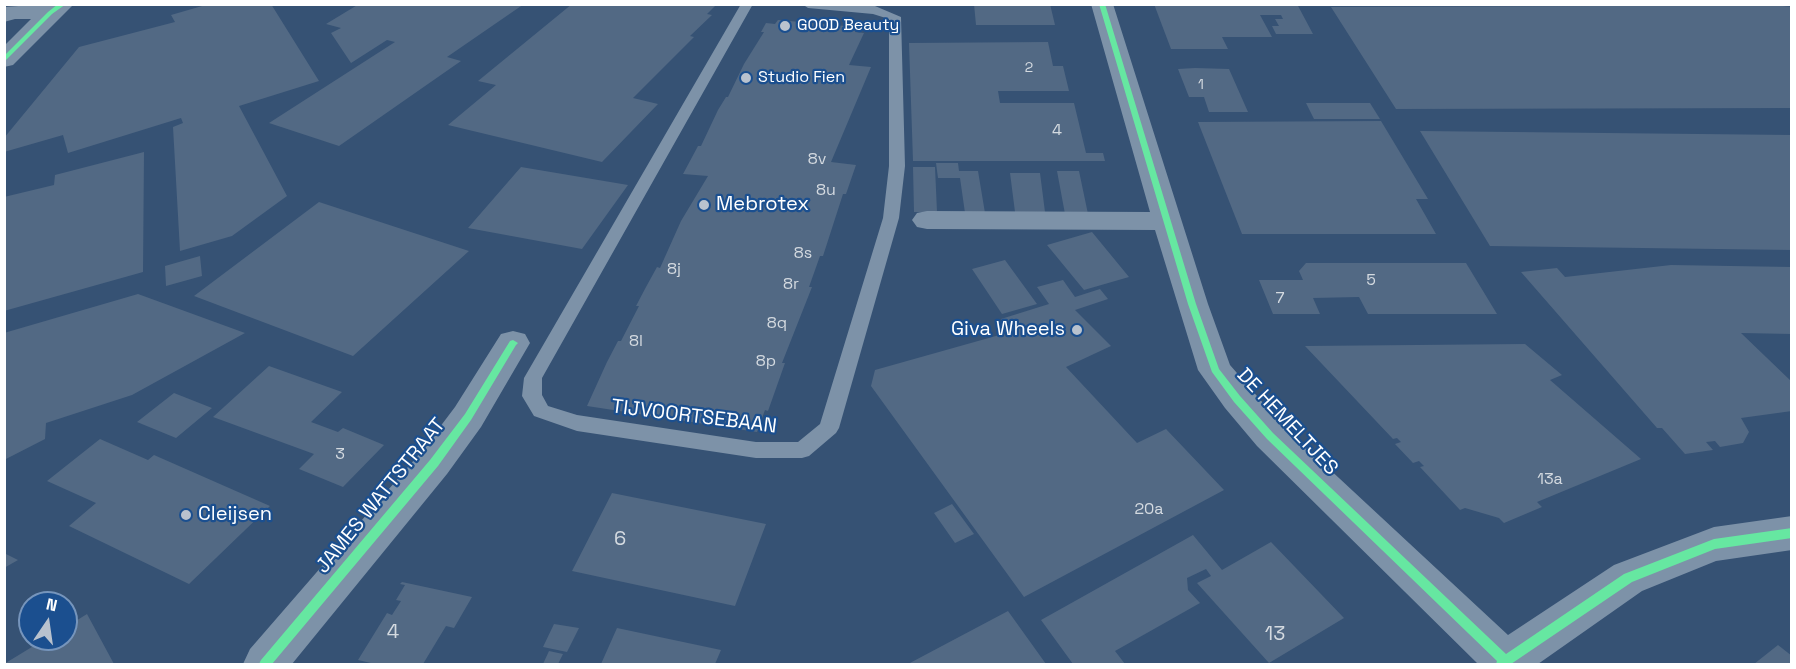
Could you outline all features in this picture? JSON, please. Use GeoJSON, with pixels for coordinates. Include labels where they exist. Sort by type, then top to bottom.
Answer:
{"type":"FeatureCollection","features":[{"type":"Feature","properties":{"kind":"street","name":"DE HEMELTJES"},"geometry":{"type":"LineString","coordinates":[[1102,4],[1192,304],[1215,370],[1237,399],[1277,443],[1504,663]]}},
{"type":"Feature","properties":{"kind":"street"},"geometry":{"type":"LineString","coordinates":[[4,15],[13,12],[57,9]]}},
{"type":"Feature","properties":{"kind":"street"},"geometry":{"type":"LineString","coordinates":[[4,60],[13,44],[57,9]]}},
{"type":"Feature","properties":{"kind":"street"},"geometry":{"type":"LineString","coordinates":[[927,220],[1168,221]]}},
{"type":"Feature","properties":{"kind":"street","name":"JAMES WATTSTRAAT"},"geometry":{"type":"LineString","coordinates":[[265,664],[434,463],[468,417],[513,343]]}},
{"type":"Feature","properties":{"kind":"street"},"geometry":{"type":"LineString","coordinates":[[1504,663],[1628,578],[1714,544],[1791,533]]}},
{"type":"Feature","properties":{"kind":"lane","name":"TIJVOORTSEBAAN"},"geometry":{"type":"LineString","coordinates":[[747,4],[533,378],[532,396],[541,411],[577,423],[756,450],[802,450],[829,428],[891,218],[897,166],[895,17],[875,10],[808,4]]}},
{"type":"Feature","properties":{"kind":"building"},"geometry":{"type":"Polygon","coordinates":[[[209,4],[271,4],[319,81],[239,106],[287,196],[232,236],[180,251],[173,127],[183,123],[181,118],[68,153],[63,135],[4,152],[4,138],[79,47],[175,22],[171,15],[209,4]]]}},
{"type":"Feature","properties":{"kind":"building"},"geometry":{"type":"Polygon","coordinates":[[[359,4],[524,4],[447,57],[461,61],[339,146],[269,123],[395,42],[387,40],[351,63],[331,33],[341,28],[326,24],[359,4]]]}},
{"type":"Feature","properties":{"kind":"building"},"geometry":{"type":"Polygon","coordinates":[[[572,4],[717,4],[707,14],[712,15],[690,36],[694,37],[633,98],[658,104],[602,162],[448,125],[496,85],[478,81],[572,4]]]}},
{"type":"Feature","properties":{"kind":"building"},"geometry":{"type":"Polygon","coordinates":[[[974,4],[1050,4],[1055,25],[976,25],[974,4]]]}},
{"type":"Feature","properties":{"kind":"building"},"geometry":{"type":"Polygon","coordinates":[[[1154,4],[1297,4],[1313,34],[1276,34],[1272,26],[1279,26],[1275,19],[1283,19],[1281,15],[1260,15],[1272,37],[1222,37],[1228,49],[1171,49],[1154,4]]]}},
{"type":"Feature","properties":{"kind":"building"},"geometry":{"type":"Polygon","coordinates":[[[1588,4],[1792,7],[1792,108],[1396,109],[1331,7],[1590,6],[1588,4]]]}},
{"type":"Feature","properties":{"kind":"building"},"geometry":{"type":"Polygon","coordinates":[[[778,20],[857,27],[855,32],[864,33],[849,65],[871,67],[831,162],[856,165],[846,194],[843,194],[823,256],[820,256],[809,287],[812,287],[782,363],[785,363],[768,411],[765,410],[757,432],[587,406],[607,362],[639,306],[636,306],[657,267],[660,268],[681,221],[708,176],[683,174],[764,32],[761,32],[766,23],[775,24],[778,20]]]}},
{"type":"Feature","properties":{"kind":"building"},"geometry":{"type":"Polygon","coordinates":[[[1048,42],[1053,66],[1063,66],[1069,91],[998,91],[1000,103],[1074,103],[1086,153],[1103,153],[1105,161],[913,161],[909,43],[1048,42]]]}},
{"type":"Feature","properties":{"kind":"building"},"geometry":{"type":"Polygon","coordinates":[[[1178,69],[1229,69],[1248,112],[1209,112],[1204,97],[1189,97],[1178,69]]]}},
{"type":"Feature","properties":{"kind":"building"},"geometry":{"type":"Polygon","coordinates":[[[1306,103],[1370,103],[1380,119],[1314,119],[1306,103]]]}},
{"type":"Feature","properties":{"kind":"building"},"geometry":{"type":"Polygon","coordinates":[[[1381,121],[1428,199],[1416,199],[1436,234],[1242,234],[1198,122],[1381,121]]]}},
{"type":"Feature","properties":{"kind":"building"},"geometry":{"type":"Polygon","coordinates":[[[1420,131],[1792,135],[1792,250],[1490,246],[1420,131]]]}},
{"type":"Feature","properties":{"kind":"building"},"geometry":{"type":"Polygon","coordinates":[[[144,152],[143,272],[4,311],[4,197],[54,185],[55,175],[144,152]]]}},
{"type":"Feature","properties":{"kind":"building"},"geometry":{"type":"Polygon","coordinates":[[[936,163],[958,163],[959,171],[978,171],[985,213],[965,213],[960,178],[938,178],[936,163]]]}},
{"type":"Feature","properties":{"kind":"building"},"geometry":{"type":"Polygon","coordinates":[[[521,167],[628,185],[582,249],[468,228],[521,167]]]}},
{"type":"Feature","properties":{"kind":"building"},"geometry":{"type":"Polygon","coordinates":[[[913,167],[935,167],[937,212],[914,212],[913,167]]]}},
{"type":"Feature","properties":{"kind":"building"},"geometry":{"type":"Polygon","coordinates":[[[1057,171],[1079,171],[1088,214],[1065,214],[1057,171]]]}},
{"type":"Feature","properties":{"kind":"building"},"geometry":{"type":"Polygon","coordinates":[[[1010,173],[1040,173],[1045,212],[1015,212],[1010,173]]]}},
{"type":"Feature","properties":{"kind":"building"},"geometry":{"type":"Polygon","coordinates":[[[319,202],[469,251],[353,356],[194,296],[319,202]]]}},
{"type":"Feature","properties":{"kind":"building"},"geometry":{"type":"Polygon","coordinates":[[[1092,232],[1129,277],[1084,290],[1047,245],[1092,232]]]}},
{"type":"Feature","properties":{"kind":"building"},"geometry":{"type":"Polygon","coordinates":[[[200,256],[202,276],[166,286],[165,266],[200,256]]]}},
{"type":"Feature","properties":{"kind":"building"},"geometry":{"type":"Polygon","coordinates":[[[1005,260],[1037,304],[1002,314],[972,269],[1005,260]]]}},
{"type":"Feature","properties":{"kind":"building"},"geometry":{"type":"Polygon","coordinates":[[[1306,263],[1466,263],[1497,314],[1368,314],[1359,297],[1313,298],[1320,314],[1273,314],[1259,280],[1303,280],[1299,271],[1306,263]]]}},
{"type":"Feature","properties":{"kind":"building"},"geometry":{"type":"Polygon","coordinates":[[[1671,265],[1792,267],[1792,334],[1741,333],[1792,382],[1792,411],[1741,418],[1749,432],[1743,443],[1720,447],[1715,441],[1706,442],[1713,450],[1685,454],[1662,428],[1657,428],[1521,272],[1557,268],[1565,277],[1671,265]]]}},
{"type":"Feature","properties":{"kind":"building"},"geometry":{"type":"Polygon","coordinates":[[[1063,280],[1075,297],[1100,289],[1108,299],[1075,310],[1111,346],[1066,367],[1137,443],[1166,429],[1224,490],[1024,597],[871,386],[875,370],[1010,332],[1001,319],[1049,304],[1037,287],[1063,280]]]}},
{"type":"Feature","properties":{"kind":"building"},"geometry":{"type":"Polygon","coordinates":[[[138,294],[245,333],[132,395],[46,423],[45,439],[4,460],[4,333],[138,294]]]}},
{"type":"Feature","properties":{"kind":"building"},"geometry":{"type":"Polygon","coordinates":[[[1525,344],[1562,375],[1550,380],[1641,459],[1537,502],[1542,507],[1504,523],[1499,518],[1465,508],[1460,510],[1420,467],[1424,466],[1419,461],[1413,463],[1395,444],[1401,442],[1397,438],[1393,439],[1305,346],[1525,344]]]}},
{"type":"Feature","properties":{"kind":"building"},"geometry":{"type":"Polygon","coordinates":[[[269,366],[342,392],[311,422],[338,432],[343,428],[384,445],[343,487],[299,469],[314,454],[213,417],[269,366]]]}},
{"type":"Feature","properties":{"kind":"building"},"geometry":{"type":"Polygon","coordinates":[[[174,393],[212,408],[176,438],[137,422],[174,393]]]}},
{"type":"Feature","properties":{"kind":"building"},"geometry":{"type":"Polygon","coordinates":[[[100,439],[148,460],[154,455],[270,506],[189,584],[69,526],[96,503],[47,481],[100,439]]]}},
{"type":"Feature","properties":{"kind":"building"},"geometry":{"type":"Polygon","coordinates":[[[612,493],[766,524],[735,606],[572,571],[612,493]]]}},
{"type":"Feature","properties":{"kind":"building"},"geometry":{"type":"Polygon","coordinates":[[[952,504],[974,534],[955,543],[934,513],[952,504]]]}},
{"type":"Feature","properties":{"kind":"building"},"geometry":{"type":"Polygon","coordinates":[[[1193,535],[1222,570],[1271,542],[1344,618],[1269,663],[1197,583],[1211,576],[1206,569],[1187,578],[1188,590],[1200,603],[1115,651],[1125,664],[1073,664],[1041,620],[1193,535]]]}},
{"type":"Feature","properties":{"kind":"building"},"geometry":{"type":"Polygon","coordinates":[[[4,553],[18,560],[4,568],[4,553]]]}},
{"type":"Feature","properties":{"kind":"building"},"geometry":{"type":"Polygon","coordinates":[[[402,582],[472,597],[454,628],[446,626],[423,664],[375,664],[358,660],[387,613],[392,615],[401,601],[396,600],[405,585],[400,584],[402,582]]]}},
{"type":"Feature","properties":{"kind":"building"},"geometry":{"type":"Polygon","coordinates":[[[1008,611],[1046,664],[908,664],[1008,611]]]}},
{"type":"Feature","properties":{"kind":"building"},"geometry":{"type":"Polygon","coordinates":[[[87,614],[114,664],[4,664],[25,651],[78,651],[78,620],[87,614]]]}},
{"type":"Feature","properties":{"kind":"building"},"geometry":{"type":"Polygon","coordinates":[[[554,624],[579,628],[567,652],[543,647],[554,624]]]}},
{"type":"Feature","properties":{"kind":"building"},"geometry":{"type":"Polygon","coordinates":[[[617,628],[721,650],[715,664],[601,664],[617,628]]]}},
{"type":"Feature","properties":{"kind":"building"},"geometry":{"type":"Polygon","coordinates":[[[1778,645],[1792,656],[1792,664],[1754,664],[1778,645]]]}},
{"type":"Feature","properties":{"kind":"building"},"geometry":{"type":"Polygon","coordinates":[[[549,651],[563,654],[558,664],[543,664],[549,651]]]}},
{"type":"Feature","properties":{"kind":"cycle path"},"geometry":{"type":"LineString","coordinates":[[4,60],[50,13],[63,4]]}},
{"type":"Feature","properties":{"kind":"cycle path"},"geometry":{"type":"LineString","coordinates":[[1102,4],[1192,304],[1215,370],[1270,436],[1506,662]]}},
{"type":"Feature","properties":{"kind":"cycle path"},"geometry":{"type":"LineString","coordinates":[[265,664],[434,463],[468,417],[513,343]]}},
{"type":"Feature","properties":{"kind":"cycle path"},"geometry":{"type":"LineString","coordinates":[[1502,664],[1628,578],[1714,544],[1792,533]]}},
{"type":"Feature","properties":{"kind":"place","name":"GOOD Beauty"},"geometry":{"type":"Point","coordinates":[785,26]}},
{"type":"Feature","properties":{"kind":"place","name":"Studio Fien"},"geometry":{"type":"Point","coordinates":[746,78]}},
{"type":"Feature","properties":{"kind":"place","name":"Mebrotex"},"geometry":{"type":"Point","coordinates":[704,205]}},
{"type":"Feature","properties":{"kind":"place","name":"Giva Wheels"},"geometry":{"type":"Point","coordinates":[1077,330]}},
{"type":"Feature","properties":{"kind":"place","name":"Cleijsen"},"geometry":{"type":"Point","coordinates":[186,515]}}]}
